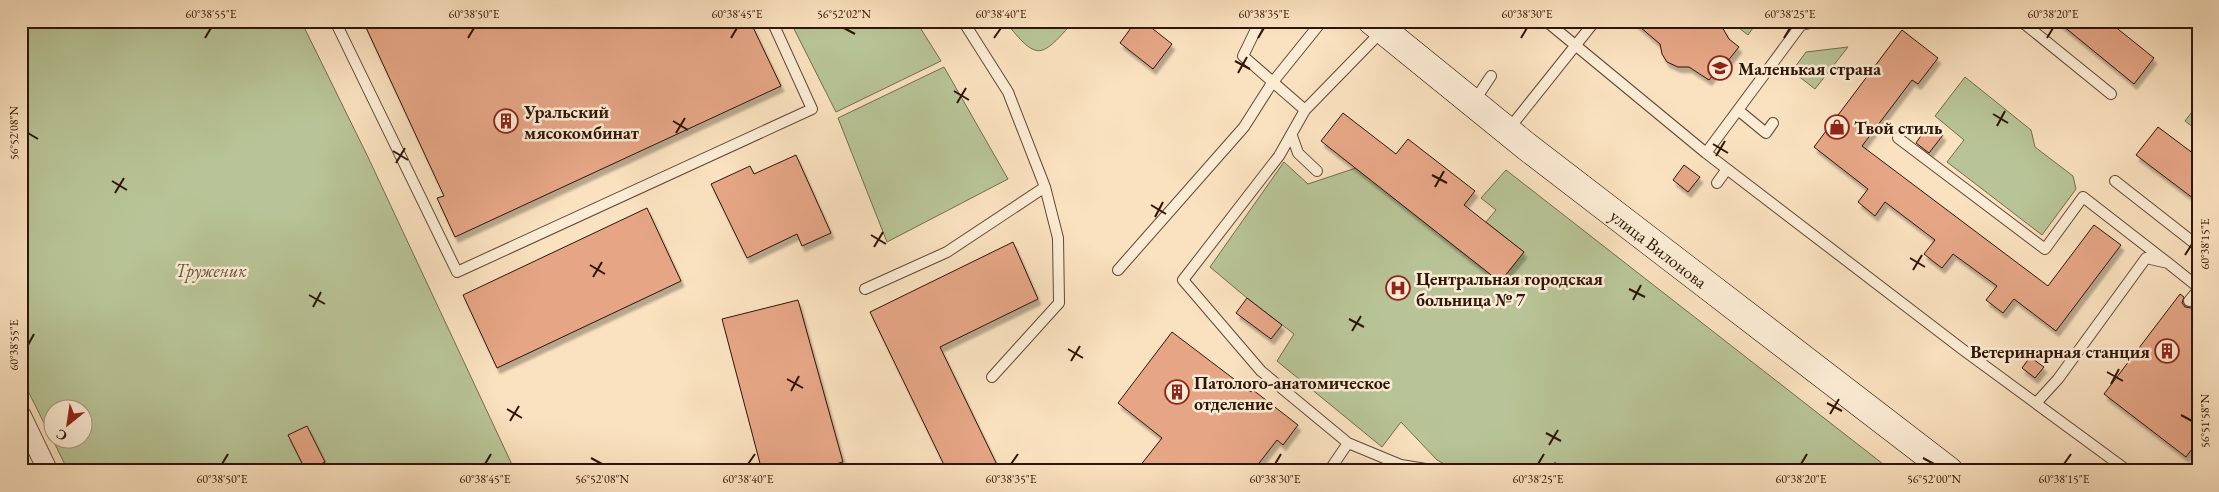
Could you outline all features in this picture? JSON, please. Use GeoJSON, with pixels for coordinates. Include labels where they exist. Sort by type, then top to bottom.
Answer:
{"type":"FeatureCollection","features":[{"type":"Feature","properties":{"kind":"street","name":"улица Вилонова"},"geometry":{"type":"LineString","coordinates":[[1377,26],[1507,131],[1949,471]]}},
{"type":"Feature","properties":{"kind":"street"},"geometry":{"type":"LineString","coordinates":[[21,415],[48,471]]}},
{"type":"Feature","properties":{"kind":"lane"},"geometry":{"type":"LineString","coordinates":[[334,21],[457,272],[812,109],[772,21]]}},
{"type":"Feature","properties":{"kind":"lane"},"geometry":{"type":"LineString","coordinates":[[963,21],[1008,92],[1045,187],[1058,238],[1059,303],[992,377]]}},
{"type":"Feature","properties":{"kind":"lane"},"geometry":{"type":"LineString","coordinates":[[1260,21],[1243,56],[1305,110]]}},
{"type":"Feature","properties":{"kind":"lane"},"geometry":{"type":"LineString","coordinates":[[1118,270],[1244,127],[1272,83],[1322,21]]}},
{"type":"Feature","properties":{"kind":"lane"},"geometry":{"type":"LineString","coordinates":[[1546,21],[1706,154],[1962,349],[2037,402],[2128,471]]}},
{"type":"Feature","properties":{"kind":"lane"},"geometry":{"type":"LineString","coordinates":[[1507,131],[1595,21]]}},
{"type":"Feature","properties":{"kind":"lane"},"geometry":{"type":"LineString","coordinates":[[1706,154],[1801,25],[1820,21]]}},
{"type":"Feature","properties":{"kind":"lane"},"geometry":{"type":"LineString","coordinates":[[2021,21],[2111,94]]}},
{"type":"Feature","properties":{"kind":"lane"},"geometry":{"type":"LineString","coordinates":[[1377,26],[1305,110],[1279,156],[1183,280],[1261,371],[1348,443],[1401,465],[1438,471]]}},
{"type":"Feature","properties":{"kind":"lane"},"geometry":{"type":"LineString","coordinates":[[1473,103],[1491,76]]}},
{"type":"Feature","properties":{"kind":"lane"},"geometry":{"type":"LineString","coordinates":[[1738,110],[1758,126],[1768,120]]}},
{"type":"Feature","properties":{"kind":"lane"},"geometry":{"type":"LineString","coordinates":[[1292,136],[1298,153],[1317,171]]}},
{"type":"Feature","properties":{"kind":"lane"},"geometry":{"type":"LineString","coordinates":[[1898,138],[2045,249],[2083,198],[2198,287]]}},
{"type":"Feature","properties":{"kind":"lane"},"geometry":{"type":"LineString","coordinates":[[1717,183],[1727,169]]}},
{"type":"Feature","properties":{"kind":"lane"},"geometry":{"type":"LineString","coordinates":[[2115,181],[2198,246]]}},
{"type":"Feature","properties":{"kind":"lane"},"geometry":{"type":"LineString","coordinates":[[865,289],[947,252],[1045,187]]}},
{"type":"Feature","properties":{"kind":"lane"},"geometry":{"type":"LineString","coordinates":[[2037,402],[2058,379],[2146,258],[2168,263]]}},
{"type":"Feature","properties":{"kind":"lane"},"geometry":{"type":"LineString","coordinates":[[2189,301],[2198,290]]}},
{"type":"Feature","properties":{"kind":"lane"},"geometry":{"type":"LineString","coordinates":[[1329,471],[1348,443]]}},
{"type":"Feature","properties":{"kind":"green space","name":"Труженик"},"geometry":{"type":"Polygon","coordinates":[[[21,21],[301,21],[367,155],[515,471],[68,471],[58,450],[92,450],[92,400],[42,400],[42,419],[21,377],[21,21]]]}},
{"type":"Feature","properties":{"kind":"green space"},"geometry":{"type":"Polygon","coordinates":[[[790,21],[916,21],[941,61],[836,112],[790,21]]]}},
{"type":"Feature","properties":{"kind":"green space"},"geometry":{"type":"Polygon","coordinates":[[[1005,21],[1022,21],[1027,27],[1037,21],[1074,21],[1054,43],[1040,51],[1025,44],[1005,21]]]}},
{"type":"Feature","properties":{"kind":"green space"},"geometry":{"type":"Polygon","coordinates":[[[1730,21],[1758,21],[1748,35],[1730,21]]]}},
{"type":"Feature","properties":{"kind":"green space"},"geometry":{"type":"Polygon","coordinates":[[[1848,47],[1815,89],[1792,71],[1806,52],[1848,47]]]}},
{"type":"Feature","properties":{"kind":"green space"},"geometry":{"type":"Polygon","coordinates":[[[944,67],[1008,179],[887,242],[838,118],[944,67]]]}},
{"type":"Feature","properties":{"kind":"green space"},"geometry":{"type":"Polygon","coordinates":[[[1965,77],[2031,130],[2035,147],[2073,176],[2076,189],[2042,235],[1947,162],[1964,140],[1935,116],[1965,77]]]}},
{"type":"Feature","properties":{"kind":"green space"},"geometry":{"type":"Polygon","coordinates":[[[2198,104],[2198,131],[2185,121],[2198,104]]]}},
{"type":"Feature","properties":{"kind":"green space","name":"Центральная городская больница № 7"},"geometry":{"type":"Polygon","coordinates":[[[1284,162],[1308,184],[1356,168],[1500,282],[1524,252],[1486,222],[1496,210],[1481,198],[1506,170],[1892,471],[1565,471],[1555,462],[1547,471],[1457,471],[1437,460],[1401,422],[1382,447],[1277,361],[1294,334],[1210,267],[1284,162]]]}},
{"type":"Feature","properties":{"kind":"building","name":"Уральский мясокомбинат"},"geometry":{"type":"Polygon","coordinates":[[[363,21],[750,21],[781,86],[455,237],[437,198],[444,196],[363,21]]]}},
{"type":"Feature","properties":{"kind":"building"},"geometry":{"type":"Polygon","coordinates":[[[1136,21],[1143,21],[1172,44],[1153,69],[1120,43],[1136,21]]]}},
{"type":"Feature","properties":{"kind":"building"},"geometry":{"type":"Polygon","coordinates":[[[1633,21],[1713,21],[1722,27],[1729,39],[1739,47],[1718,73],[1716,71],[1709,80],[1689,67],[1678,67],[1667,62],[1662,54],[1660,44],[1633,21]]]}},
{"type":"Feature","properties":{"kind":"building"},"geometry":{"type":"Polygon","coordinates":[[[2057,21],[2108,21],[2154,58],[2134,84],[2057,21]]]}},
{"type":"Feature","properties":{"kind":"building"},"geometry":{"type":"Polygon","coordinates":[[[1902,30],[1938,58],[1918,84],[1912,80],[1862,146],[2048,286],[2094,225],[2121,245],[2056,331],[2014,299],[2003,313],[1986,300],[1997,286],[1953,254],[1942,268],[1934,262],[1924,254],[1935,240],[1885,202],[1875,216],[1858,202],[1868,189],[1814,147],[1902,30]]]}},
{"type":"Feature","properties":{"kind":"building"},"geometry":{"type":"Polygon","coordinates":[[[1343,113],[1396,154],[1408,139],[1475,191],[1464,205],[1524,252],[1500,282],[1321,141],[1343,113]]]}},
{"type":"Feature","properties":{"kind":"building"},"geometry":{"type":"Polygon","coordinates":[[[1929,124],[1943,135],[1929,153],[1916,143],[1929,124]]]}},
{"type":"Feature","properties":{"kind":"building"},"geometry":{"type":"Polygon","coordinates":[[[2158,127],[2198,157],[2198,202],[2136,155],[2158,127]]]}},
{"type":"Feature","properties":{"kind":"building"},"geometry":{"type":"Polygon","coordinates":[[[796,155],[831,233],[802,246],[797,234],[747,258],[711,184],[750,166],[754,174],[796,155]]]}},
{"type":"Feature","properties":{"kind":"building"},"geometry":{"type":"Polygon","coordinates":[[[1684,165],[1700,177],[1688,192],[1673,180],[1684,165]]]}},
{"type":"Feature","properties":{"kind":"building"},"geometry":{"type":"Polygon","coordinates":[[[647,208],[681,281],[497,368],[463,295],[647,208]]]}},
{"type":"Feature","properties":{"kind":"building"},"geometry":{"type":"Polygon","coordinates":[[[1013,242],[1038,299],[940,347],[1000,471],[947,471],[870,312],[1013,242]]]}},
{"type":"Feature","properties":{"kind":"building","name":"Ветеринарная станция"},"geometry":{"type":"Polygon","coordinates":[[[2180,294],[2184,297],[2182,303],[2185,307],[2191,308],[2194,305],[2198,308],[2198,441],[2186,457],[2104,394],[2180,294]]]}},
{"type":"Feature","properties":{"kind":"building"},"geometry":{"type":"Polygon","coordinates":[[[1247,298],[1282,325],[1271,339],[1236,313],[1247,298]]]}},
{"type":"Feature","properties":{"kind":"building"},"geometry":{"type":"Polygon","coordinates":[[[798,300],[843,462],[809,471],[762,471],[722,319],[798,300]]]}},
{"type":"Feature","properties":{"kind":"building"},"geometry":{"type":"Polygon","coordinates":[[[1172,332],[1298,425],[1283,445],[1277,440],[1253,471],[1136,471],[1162,438],[1118,403],[1172,332]]]}},
{"type":"Feature","properties":{"kind":"building"},"geometry":{"type":"Polygon","coordinates":[[[2030,357],[2044,367],[2035,378],[2022,368],[2030,357]]]}},
{"type":"Feature","properties":{"kind":"building"},"geometry":{"type":"Polygon","coordinates":[[[307,426],[325,462],[306,471],[288,435],[307,426]]]}},
{"type":"Feature","properties":{"kind":"place","name":"Маленькая страна"},"geometry":{"type":"Point","coordinates":[1720,68]}},
{"type":"Feature","properties":{"kind":"place","name":"Уральский мясокомбинат"},"geometry":{"type":"Point","coordinates":[506,121]}},
{"type":"Feature","properties":{"kind":"place","name":"Твой стиль"},"geometry":{"type":"Point","coordinates":[1837,127]}},
{"type":"Feature","properties":{"kind":"place","name":"Центральная городская больница № 7"},"geometry":{"type":"Point","coordinates":[1398,288]}},
{"type":"Feature","properties":{"kind":"place","name":"Ветеринарная станция"},"geometry":{"type":"Point","coordinates":[2167,351]}},
{"type":"Feature","properties":{"kind":"place","name":"Патолого-анатомическое отделение"},"geometry":{"type":"Point","coordinates":[1177,392]}}]}
